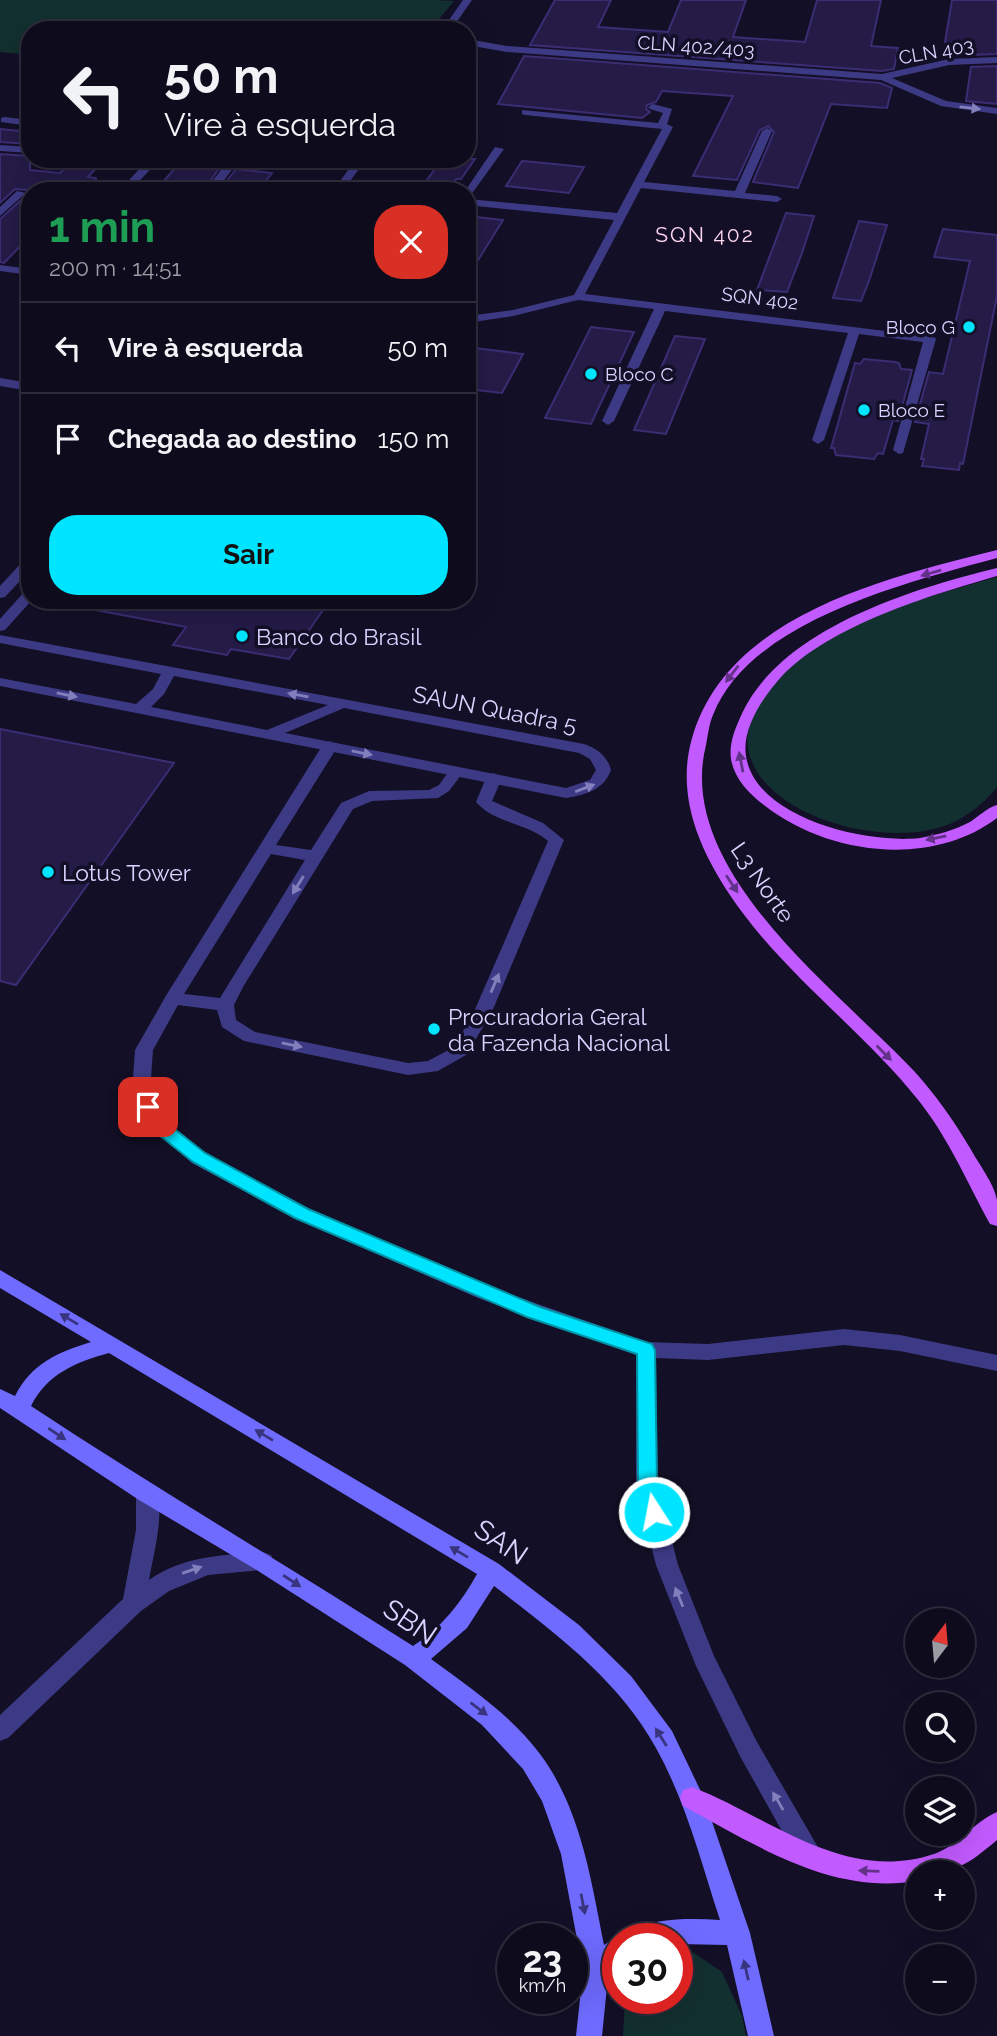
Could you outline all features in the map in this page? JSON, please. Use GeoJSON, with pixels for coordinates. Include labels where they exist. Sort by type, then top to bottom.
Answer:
{"type":"FeatureCollection","features":[{"type":"Feature","properties":{"kind":"main road","name":"L3 Norte"},"geometry":{"type":"LineString","coordinates":[[997,554],[874,589],[819,612],[770,639],[737,666],[713,698],[696,741],[693,779],[701,822],[717,862],[750,911],[816,985],[915,1084],[985,1192],[997,1219]]}},
{"type":"Feature","properties":{"kind":"main road"},"geometry":{"type":"LineString","coordinates":[[997,572],[913,598],[859,621],[818,642],[791,660],[764,686],[745,713],[738,758],[744,775],[760,796],[799,823],[830,835],[897,844],[930,840],[966,830],[997,810]]}},
{"type":"Feature","properties":{"kind":"main road","name":"SAN"},"geometry":{"type":"LineString","coordinates":[[0,1278],[491,1571],[571,1632],[623,1683],[664,1739],[692,1798],[737,1933],[761,2036]]}},
{"type":"Feature","properties":{"kind":"main road"},"geometry":{"type":"LineString","coordinates":[[10,1403],[62,1359],[111,1343]]}},
{"type":"Feature","properties":{"kind":"main road","name":"SBN"},"geometry":{"type":"LineString","coordinates":[[10,1403],[147,1494],[262,1562],[413,1658],[490,1717],[531,1760],[552,1796],[573,1854],[596,1972],[589,2036]]}},
{"type":"Feature","properties":{"kind":"main road"},"geometry":{"type":"LineString","coordinates":[[413,1658],[437,1644],[456,1626],[491,1571]]}},
{"type":"Feature","properties":{"kind":"main road"},"geometry":{"type":"LineString","coordinates":[[692,1798],[812,1860],[846,1870],[890,1871],[930,1867],[966,1850],[997,1824]]}},
{"type":"Feature","properties":{"kind":"main road"},"geometry":{"type":"LineString","coordinates":[[693,1931],[737,1933]]}},
{"type":"Feature","properties":{"kind":"main road"},"geometry":{"type":"LineString","coordinates":[[596,1972],[602,1966]]}},
{"type":"Feature","properties":{"kind":"street","name":"CLN 402/403"},"geometry":{"type":"LineString","coordinates":[[476,46],[882,77]]}},
{"type":"Feature","properties":{"kind":"street","name":"CLN 403"},"geometry":{"type":"LineString","coordinates":[[882,77],[927,82],[967,60],[997,60]]}},
{"type":"Feature","properties":{"kind":"street"},"geometry":{"type":"LineString","coordinates":[[882,77],[927,82],[951,106],[997,111]]}},
{"type":"Feature","properties":{"kind":"street"},"geometry":{"type":"LineString","coordinates":[[653,107],[669,111],[661,126]]}},
{"type":"Feature","properties":{"kind":"street"},"geometry":{"type":"LineString","coordinates":[[525,112],[668,127],[578,297]]}},
{"type":"Feature","properties":{"kind":"street"},"geometry":{"type":"LineString","coordinates":[[4,120],[21,122]]}},
{"type":"Feature","properties":{"kind":"street"},"geometry":{"type":"LineString","coordinates":[[739,195],[767,131]]}},
{"type":"Feature","properties":{"kind":"street"},"geometry":{"type":"LineString","coordinates":[[0,148],[21,149]]}},
{"type":"Feature","properties":{"kind":"street"},"geometry":{"type":"LineString","coordinates":[[476,183],[499,149]]}},
{"type":"Feature","properties":{"kind":"street"},"geometry":{"type":"LineString","coordinates":[[133,182],[146,168]]}},
{"type":"Feature","properties":{"kind":"street"},"geometry":{"type":"LineString","coordinates":[[217,182],[228,168]]}},
{"type":"Feature","properties":{"kind":"street"},"geometry":{"type":"LineString","coordinates":[[637,184],[777,200]]}},
{"type":"Feature","properties":{"kind":"street"},"geometry":{"type":"LineString","coordinates":[[0,213],[21,193]]}},
{"type":"Feature","properties":{"kind":"street"},"geometry":{"type":"LineString","coordinates":[[476,203],[620,216]]}},
{"type":"Feature","properties":{"kind":"street"},"geometry":{"type":"LineString","coordinates":[[0,268],[21,271]]}},
{"type":"Feature","properties":{"kind":"street","name":"SQN 402"},"geometry":{"type":"LineString","coordinates":[[476,319],[513,313],[578,297],[930,339],[899,450]]}},
{"type":"Feature","properties":{"kind":"street"},"geometry":{"type":"LineString","coordinates":[[608,421],[661,306]]}},
{"type":"Feature","properties":{"kind":"street"},"geometry":{"type":"LineString","coordinates":[[818,440],[855,329]]}},
{"type":"Feature","properties":{"kind":"street"},"geometry":{"type":"LineString","coordinates":[[0,382],[21,386]]}},
{"type":"Feature","properties":{"kind":"street"},"geometry":{"type":"LineString","coordinates":[[0,594],[21,572]]}},
{"type":"Feature","properties":{"kind":"street"},"geometry":{"type":"LineString","coordinates":[[0,627],[21,604]]}},
{"type":"Feature","properties":{"kind":"street","name":"SAUN Quadra 5"},"geometry":{"type":"LineString","coordinates":[[0,639],[584,749],[596,754],[603,765],[600,781],[579,792],[541,789],[0,682]]}},
{"type":"Feature","properties":{"kind":"street"},"geometry":{"type":"LineString","coordinates":[[140,709],[159,691],[169,672]]}},
{"type":"Feature","properties":{"kind":"street"},"geometry":{"type":"LineString","coordinates":[[267,734],[323,714],[343,703]]}},
{"type":"Feature","properties":{"kind":"street"},"geometry":{"type":"LineString","coordinates":[[330,746],[173,998],[144,1050],[141,1092],[155,1122],[199,1158],[301,1213],[558,1321],[646,1350],[708,1352],[793,1340],[844,1337],[900,1343],[997,1363]]}},
{"type":"Feature","properties":{"kind":"street"},"geometry":{"type":"LineString","coordinates":[[456,771],[444,788],[432,795],[369,796],[347,806],[234,987],[225,1005],[228,1023],[250,1037],[408,1069],[432,1067],[460,1051],[482,1014],[556,840],[541,825],[493,810],[484,802],[494,778]]}},
{"type":"Feature","properties":{"kind":"street"},"geometry":{"type":"LineString","coordinates":[[268,849],[316,856]]}},
{"type":"Feature","properties":{"kind":"street"},"geometry":{"type":"LineString","coordinates":[[173,998],[225,1005]]}},
{"type":"Feature","properties":{"kind":"street"},"geometry":{"type":"LineString","coordinates":[[646,1350],[647,1486],[667,1565],[715,1682],[749,1750],[812,1860]]}},
{"type":"Feature","properties":{"kind":"street"},"geometry":{"type":"LineString","coordinates":[[133,1604],[147,1530],[147,1494]]}},
{"type":"Feature","properties":{"kind":"street"},"geometry":{"type":"LineString","coordinates":[[0,1730],[133,1604],[187,1571],[208,1565],[262,1562]]}},
{"type":"Feature","properties":{"kind":"green space"},"geometry":{"type":"Polygon","coordinates":[[[0,0],[454,1],[437,21],[21,21],[21,54],[0,52],[0,0]]]}},
{"type":"Feature","properties":{"kind":"green space"},"geometry":{"type":"Polygon","coordinates":[[[997,577],[997,787],[983,802],[956,821],[921,832],[879,832],[837,824],[798,808],[767,785],[750,755],[750,721],[774,682],[797,661],[822,643],[878,615],[997,577]]]}},
{"type":"Feature","properties":{"kind":"green space"},"geometry":{"type":"Polygon","coordinates":[[[693,1953],[722,1972],[742,2016],[746,2036],[623,2036],[624,2014],[693,2014],[693,1953]]]}},
{"type":"Feature","properties":{"kind":"building"},"geometry":{"type":"Polygon","coordinates":[[[555,0],[611,0],[598,27],[668,32],[681,0],[746,0],[733,37],[805,42],[817,0],[881,0],[871,46],[898,48],[894,69],[882,71],[530,45],[555,0]]]}},
{"type":"Feature","properties":{"kind":"building"},"geometry":{"type":"Polygon","coordinates":[[[952,0],[997,0],[997,54],[972,55],[974,44],[945,42],[952,0]]]}},
{"type":"Feature","properties":{"kind":"building"},"geometry":{"type":"Polygon","coordinates":[[[524,56],[880,83],[892,88],[887,108],[831,104],[798,188],[753,182],[774,132],[768,126],[760,130],[737,180],[693,176],[733,96],[662,91],[656,102],[647,105],[646,109],[650,112],[642,118],[498,104],[524,56]]]}},
{"type":"Feature","properties":{"kind":"building"},"geometry":{"type":"Polygon","coordinates":[[[997,66],[997,104],[966,101],[971,67],[997,66]]]}},
{"type":"Feature","properties":{"kind":"building"},"geometry":{"type":"Polygon","coordinates":[[[0,129],[21,131],[21,143],[0,142],[0,129]]]}},
{"type":"Feature","properties":{"kind":"building"},"geometry":{"type":"Polygon","coordinates":[[[0,154],[21,155],[21,168],[30,170],[60,173],[65,168],[96,168],[88,177],[96,178],[96,182],[21,182],[21,190],[15,189],[0,203],[0,154]]]}},
{"type":"Feature","properties":{"kind":"building"},"geometry":{"type":"Polygon","coordinates":[[[522,161],[584,167],[569,193],[506,186],[522,161]]]}},
{"type":"Feature","properties":{"kind":"building"},"geometry":{"type":"Polygon","coordinates":[[[175,168],[219,168],[209,182],[163,182],[175,168]]]}},
{"type":"Feature","properties":{"kind":"building"},"geometry":{"type":"Polygon","coordinates":[[[436,168],[469,168],[461,179],[454,182],[425,182],[436,168]]]}},
{"type":"Feature","properties":{"kind":"building"},"geometry":{"type":"Polygon","coordinates":[[[236,169],[272,173],[265,182],[226,182],[236,169]]]}},
{"type":"Feature","properties":{"kind":"building"},"geometry":{"type":"Polygon","coordinates":[[[21,200],[21,245],[4,263],[0,262],[0,219],[21,200]]]}},
{"type":"Feature","properties":{"kind":"building"},"geometry":{"type":"Polygon","coordinates":[[[786,213],[814,216],[802,253],[787,292],[757,290],[786,213]]]}},
{"type":"Feature","properties":{"kind":"building"},"geometry":{"type":"Polygon","coordinates":[[[476,217],[503,220],[476,264],[476,217]]]}},
{"type":"Feature","properties":{"kind":"building"},"geometry":{"type":"Polygon","coordinates":[[[859,221],[887,225],[869,281],[861,301],[833,298],[859,221]]]}},
{"type":"Feature","properties":{"kind":"building"},"geometry":{"type":"Polygon","coordinates":[[[943,229],[997,235],[997,296],[963,464],[960,463],[959,470],[922,466],[924,459],[921,459],[929,424],[915,422],[929,372],[943,374],[970,261],[934,257],[943,229]]]}},
{"type":"Feature","properties":{"kind":"building","name":"Bloco C"},"geometry":{"type":"Polygon","coordinates":[[[591,327],[634,332],[591,424],[545,418],[591,327]]]}},
{"type":"Feature","properties":{"kind":"building"},"geometry":{"type":"Polygon","coordinates":[[[675,336],[705,339],[666,434],[634,430],[675,336]]]}},
{"type":"Feature","properties":{"kind":"building"},"geometry":{"type":"Polygon","coordinates":[[[476,348],[523,354],[502,393],[476,390],[476,348]]]}},
{"type":"Feature","properties":{"kind":"building","name":"Bloco E"},"geometry":{"type":"Polygon","coordinates":[[[864,359],[895,362],[899,363],[901,369],[912,370],[898,421],[893,420],[883,454],[878,453],[874,459],[836,455],[834,448],[831,448],[855,363],[860,364],[864,359]]]}},
{"type":"Feature","properties":{"kind":"building","name":"Banco do Brasil"},"geometry":{"type":"Polygon","coordinates":[[[324,609],[289,659],[231,649],[227,655],[173,645],[186,627],[95,610],[324,609]]]}},
{"type":"Feature","properties":{"kind":"building","name":"Lotus Tower"},"geometry":{"type":"Polygon","coordinates":[[[0,729],[174,763],[16,985],[0,981],[0,729]]]}},
{"type":"Feature","properties":{"kind":"place","name":"Bloco G"},"geometry":{"type":"Point","coordinates":[969,327]}},
{"type":"Feature","properties":{"kind":"place","name":"Bloco C"},"geometry":{"type":"Point","coordinates":[591,374]}},
{"type":"Feature","properties":{"kind":"place","name":"Bloco E"},"geometry":{"type":"Point","coordinates":[864,410]}},
{"type":"Feature","properties":{"kind":"place","name":"Banco do Brasil"},"geometry":{"type":"Point","coordinates":[242,636]}},
{"type":"Feature","properties":{"kind":"place","name":"Lotus Tower"},"geometry":{"type":"Point","coordinates":[48,872]}},
{"type":"Feature","properties":{"kind":"place","name":"Procuradoria Geral da Fazenda Nacional"},"geometry":{"type":"Point","coordinates":[434,1029]}},
{"type":"Feature","properties":{"kind":"district","name":"SQN 402"},"geometry":{"type":"Point","coordinates":[705,234]}},
{"type":"Feature","properties":{"kind":"route"},"geometry":{"type":"LineString","coordinates":[[148,1107],[155,1122],[199,1158],[301,1213],[485,1293],[646,1350],[647,1486],[654,1512]]}}]}
